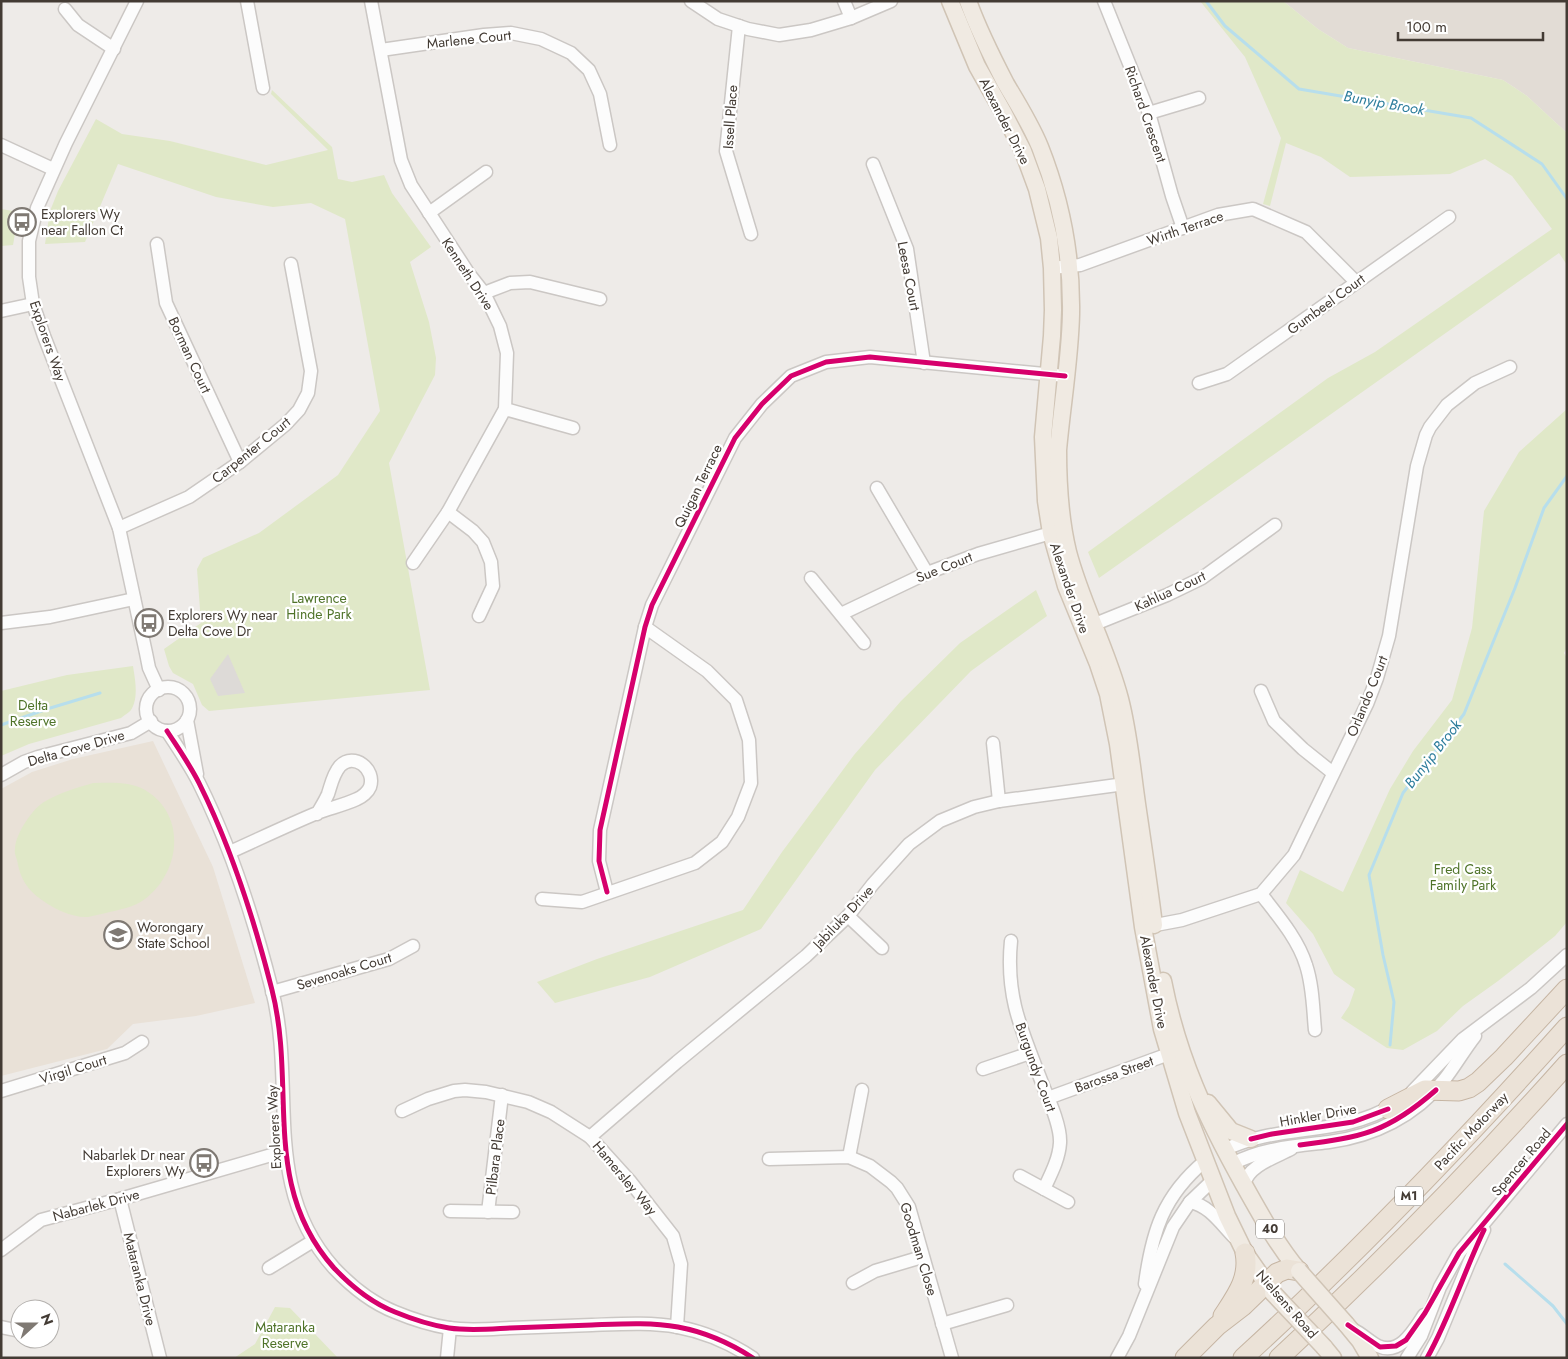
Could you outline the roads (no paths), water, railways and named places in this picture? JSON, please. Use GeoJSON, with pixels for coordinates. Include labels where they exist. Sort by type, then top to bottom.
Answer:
{"type":"FeatureCollection","features":[{"type":"Feature","properties":{"kind":"highway"},"geometry":{"type":"LineString","coordinates":[[1388,1109],[1425,1090],[1450,1092],[1462,1090],[1482,1079],[1567,989]]}},
{"type":"Feature","properties":{"kind":"highway","name":"Pacific Motorway"},"geometry":{"type":"LineString","coordinates":[[1243,1358],[1325,1282],[1427,1178],[1501,1101],[1567,1027]]}},
{"type":"Feature","properties":{"kind":"highway","name":"Pacific Motorway"},"geometry":{"type":"LineString","coordinates":[[1279,1358],[1408,1233],[1567,1064]]}},
{"type":"Feature","properties":{"kind":"highway"},"geometry":{"type":"LineString","coordinates":[[1217,1326],[1243,1281],[1246,1269],[1242,1247]]}},
{"type":"Feature","properties":{"kind":"highway"},"geometry":{"type":"LineString","coordinates":[[1184,1358],[1217,1326],[1269,1288],[1283,1270],[1299,1271]]}},
{"type":"Feature","properties":{"kind":"main road","name":"Alexander Drive"},"geometry":{"type":"LineString","coordinates":[[950,1],[977,66],[1024,151],[1044,214],[1052,268],[1053,328],[1043,457],[1046,501],[1051,534],[1066,586],[1106,654],[1120,700],[1128,732],[1128,784],[1148,927],[1164,986],[1178,1055],[1184,1104],[1213,1180]]}},
{"type":"Feature","properties":{"kind":"main road","name":"Alexander Drive"},"geometry":{"type":"LineString","coordinates":[[968,1],[994,61],[1031,126],[1047,166],[1061,215],[1069,266],[1071,314],[1058,450],[1058,469],[1069,553],[1088,626]]}},
{"type":"Feature","properties":{"kind":"main road","name":"Alexander Drive"},"geometry":{"type":"LineString","coordinates":[[1178,1055],[1228,1157]]}},
{"type":"Feature","properties":{"kind":"main road"},"geometry":{"type":"LineString","coordinates":[[1178,1055],[1220,1118],[1235,1134],[1251,1139]]}},
{"type":"Feature","properties":{"kind":"main road","name":"Hinkler Drive"},"geometry":{"type":"LineString","coordinates":[[1205,1162],[1228,1157]]}},
{"type":"Feature","properties":{"kind":"main road","name":"Hinkler Drive"},"geometry":{"type":"LineString","coordinates":[[1213,1180],[1228,1157]]}},
{"type":"Feature","properties":{"kind":"main road","name":"40"},"geometry":{"type":"LineString","coordinates":[[1228,1157],[1270,1230],[1299,1271],[1347,1324],[1370,1358]]}},
{"type":"Feature","properties":{"kind":"main road","name":"Nielsens Road"},"geometry":{"type":"LineString","coordinates":[[1213,1180],[1242,1247],[1269,1288],[1329,1352]]}},
{"type":"Feature","properties":{"kind":"street","name":"Explorers Way"},"geometry":{"type":"LineString","coordinates":[[137,1],[54,169],[37,208],[29,241],[29,276],[33,304],[44,336],[119,528],[150,668],[158,690],[166,687],[174,688],[181,691],[187,697],[190,706],[187,720],[198,782]]}},
{"type":"Feature","properties":{"kind":"street"},"geometry":{"type":"LineString","coordinates":[[247,1],[263,88]]}},
{"type":"Feature","properties":{"kind":"street","name":"Kenneth Drive"},"geometry":{"type":"LineString","coordinates":[[371,1],[401,160],[411,185],[428,213],[469,274],[484,292],[500,326],[507,353],[505,409],[448,512],[413,563]]}},
{"type":"Feature","properties":{"kind":"street"},"geometry":{"type":"LineString","coordinates":[[690,1],[718,19],[748,29],[779,34],[811,30],[851,18],[891,1]]}},
{"type":"Feature","properties":{"kind":"street"},"geometry":{"type":"LineString","coordinates":[[844,1],[851,18]]}},
{"type":"Feature","properties":{"kind":"street","name":"Richard Crescent"},"geometry":{"type":"LineString","coordinates":[[1104,1],[1149,113],[1183,228]]}},
{"type":"Feature","properties":{"kind":"street"},"geometry":{"type":"LineString","coordinates":[[65,9],[78,25],[114,49]]}},
{"type":"Feature","properties":{"kind":"street","name":"Issell Place"},"geometry":{"type":"LineString","coordinates":[[738,26],[726,151],[751,234]]}},
{"type":"Feature","properties":{"kind":"street","name":"Marlene Court"},"geometry":{"type":"LineString","coordinates":[[381,50],[510,33],[541,39],[571,54],[588,70],[600,94],[610,145]]}},
{"type":"Feature","properties":{"kind":"street"},"geometry":{"type":"LineString","coordinates":[[1149,113],[1199,98]]}},
{"type":"Feature","properties":{"kind":"street"},"geometry":{"type":"LineString","coordinates":[[1,145],[54,169]]}},
{"type":"Feature","properties":{"kind":"street","name":"Leesa Court"},"geometry":{"type":"LineString","coordinates":[[873,164],[907,249],[924,363]]}},
{"type":"Feature","properties":{"kind":"street"},"geometry":{"type":"LineString","coordinates":[[428,213],[486,172]]}},
{"type":"Feature","properties":{"kind":"street","name":"Wirth Terrace"},"geometry":{"type":"LineString","coordinates":[[1052,268],[1080,265],[1218,215],[1253,209],[1306,232],[1356,282]]}},
{"type":"Feature","properties":{"kind":"street","name":"Gumbeel Court"},"geometry":{"type":"LineString","coordinates":[[1199,384],[1227,374],[1449,218]]}},
{"type":"Feature","properties":{"kind":"street","name":"Borman Court"},"geometry":{"type":"LineString","coordinates":[[157,244],[166,303],[240,462]]}},
{"type":"Feature","properties":{"kind":"street","name":"Carpenter Court"},"geometry":{"type":"LineString","coordinates":[[119,528],[189,497],[240,462],[286,424],[299,410],[308,393],[311,371],[291,264]]}},
{"type":"Feature","properties":{"kind":"street"},"geometry":{"type":"LineString","coordinates":[[484,292],[510,283],[530,282],[600,299]]}},
{"type":"Feature","properties":{"kind":"street"},"geometry":{"type":"LineString","coordinates":[[1,311],[33,304]]}},
{"type":"Feature","properties":{"kind":"street","name":"Quigan Terrace"},"geometry":{"type":"LineString","coordinates":[[607,892],[599,861],[600,830],[645,627],[652,605],[735,438],[762,404],[791,376],[826,362],[870,357],[1065,376]]}},
{"type":"Feature","properties":{"kind":"street","name":"Orlando Court"},"geometry":{"type":"LineString","coordinates":[[1261,894],[1294,855],[1378,678],[1394,614],[1416,466],[1426,435],[1447,406],[1475,383],[1510,367]]}},
{"type":"Feature","properties":{"kind":"street"},"geometry":{"type":"LineString","coordinates":[[505,409],[573,428]]}},
{"type":"Feature","properties":{"kind":"street"},"geometry":{"type":"LineString","coordinates":[[877,488],[927,573]]}},
{"type":"Feature","properties":{"kind":"street"},"geometry":{"type":"LineString","coordinates":[[448,512],[473,531],[483,542],[491,562],[493,586],[479,616]]}},
{"type":"Feature","properties":{"kind":"street","name":"Kahlua Court"},"geometry":{"type":"LineString","coordinates":[[1088,626],[1167,596],[1202,578],[1275,525]]}},
{"type":"Feature","properties":{"kind":"street","name":"Sue Court"},"geometry":{"type":"LineString","coordinates":[[841,614],[927,573],[978,554],[1051,534]]}},
{"type":"Feature","properties":{"kind":"street"},"geometry":{"type":"LineString","coordinates":[[811,578],[864,643]]}},
{"type":"Feature","properties":{"kind":"street"},"geometry":{"type":"LineString","coordinates":[[1,623],[50,617],[134,600]]}},
{"type":"Feature","properties":{"kind":"street"},"geometry":{"type":"LineString","coordinates":[[542,900],[582,902],[694,863],[722,842],[738,817],[751,783],[749,740],[736,700],[707,671],[645,627]]}},
{"type":"Feature","properties":{"kind":"street"},"geometry":{"type":"LineString","coordinates":[[158,690],[148,702],[147,710],[151,722],[160,729],[168,731],[182,726],[187,720]]}},
{"type":"Feature","properties":{"kind":"street"},"geometry":{"type":"LineString","coordinates":[[1261,691],[1274,721],[1303,749],[1333,773]]}},
{"type":"Feature","properties":{"kind":"street","name":"Delta Cove Drive"},"geometry":{"type":"LineString","coordinates":[[1,775],[24,762],[38,757],[131,733],[151,722]]}},
{"type":"Feature","properties":{"kind":"street","name":"Explorers Way"},"geometry":{"type":"LineString","coordinates":[[168,731],[198,782],[230,852],[246,900],[272,992],[281,1048],[285,1151],[294,1198],[301,1219],[313,1241],[342,1276],[368,1298],[393,1312],[425,1323],[450,1328],[476,1330],[630,1323],[677,1327],[705,1334],[738,1348],[753,1358]]}},
{"type":"Feature","properties":{"kind":"street"},"geometry":{"type":"LineString","coordinates":[[993,743],[999,801]]}},
{"type":"Feature","properties":{"kind":"street"},"geometry":{"type":"LineString","coordinates":[[230,852],[316,814],[358,799],[370,789],[371,783],[365,766],[358,761],[352,760],[344,763],[339,768],[328,795],[316,814]]}},
{"type":"Feature","properties":{"kind":"street","name":"Jabiluka Drive"},"geometry":{"type":"LineString","coordinates":[[590,1137],[677,1062],[806,956],[848,916],[903,850],[926,830],[961,811],[999,801],[1128,784]]}},
{"type":"Feature","properties":{"kind":"street"},"geometry":{"type":"LineString","coordinates":[[1148,927],[1182,920],[1261,894],[1303,955],[1309,976],[1315,1030]]}},
{"type":"Feature","properties":{"kind":"street"},"geometry":{"type":"LineString","coordinates":[[848,916],[882,948]]}},
{"type":"Feature","properties":{"kind":"street","name":"Burgundy Court"},"geometry":{"type":"LineString","coordinates":[[1011,941],[1012,997],[1019,1024],[1060,1134],[1056,1161],[1044,1189]]}},
{"type":"Feature","properties":{"kind":"street","name":"Sevenoaks Court"},"geometry":{"type":"LineString","coordinates":[[272,992],[389,959],[413,946]]}},
{"type":"Feature","properties":{"kind":"street","name":"Hinkler Drive"},"geometry":{"type":"LineString","coordinates":[[1228,1157],[1251,1139],[1272,1134],[1345,1124],[1363,1120],[1388,1109],[1415,1090],[1459,1043],[1531,988],[1567,955]]}},
{"type":"Feature","properties":{"kind":"street","name":"Hinkler Drive"},"geometry":{"type":"LineString","coordinates":[[1228,1157],[1349,1138],[1378,1130],[1410,1112],[1436,1090],[1486,1022]]}},
{"type":"Feature","properties":{"kind":"street","name":"Virgil Court"},"geometry":{"type":"LineString","coordinates":[[1,1091],[125,1053],[142,1042]]}},
{"type":"Feature","properties":{"kind":"street"},"geometry":{"type":"LineString","coordinates":[[984,1069],[1030,1052]]}},
{"type":"Feature","properties":{"kind":"street","name":"Barossa Street"},"geometry":{"type":"LineString","coordinates":[[1048,1098],[1178,1055]]}},
{"type":"Feature","properties":{"kind":"street","name":"Hamersley Way"},"geometry":{"type":"LineString","coordinates":[[402,1111],[428,1099],[454,1091],[464,1090],[502,1095],[552,1112],[590,1137],[629,1180],[673,1236],[680,1264],[677,1327]]}},
{"type":"Feature","properties":{"kind":"street"},"geometry":{"type":"LineString","coordinates":[[849,1157],[862,1090]]}},
{"type":"Feature","properties":{"kind":"street","name":"Pilbara Place"},"geometry":{"type":"LineString","coordinates":[[450,1212],[488,1212],[502,1095]]}},
{"type":"Feature","properties":{"kind":"street","name":"Spencer Road"},"geometry":{"type":"LineString","coordinates":[[1407,1358],[1421,1336],[1440,1287],[1459,1253],[1567,1124]]}},
{"type":"Feature","properties":{"kind":"street"},"geometry":{"type":"LineString","coordinates":[[1244,1185],[1246,1178],[1256,1168],[1300,1145]]}},
{"type":"Feature","properties":{"kind":"street","name":"Nabarlek Drive"},"geometry":{"type":"LineString","coordinates":[[1,1250],[41,1220],[285,1151]]}},
{"type":"Feature","properties":{"kind":"street","name":"Goodman Close"},"geometry":{"type":"LineString","coordinates":[[769,1159],[849,1157],[870,1166],[897,1188],[909,1207],[952,1358]]}},
{"type":"Feature","properties":{"kind":"street","name":"Hinkler Drive"},"geometry":{"type":"LineString","coordinates":[[1143,1299],[1151,1246],[1162,1216],[1180,1187],[1205,1162]]}},
{"type":"Feature","properties":{"kind":"street"},"geometry":{"type":"LineString","coordinates":[[1020,1176],[1068,1202]]}},
{"type":"Feature","properties":{"kind":"street","name":"Hinkler Drive"},"geometry":{"type":"LineString","coordinates":[[1117,1358],[1129,1336],[1173,1227],[1190,1202],[1213,1180]]}},
{"type":"Feature","properties":{"kind":"street","name":"Mataranka Drive"},"geometry":{"type":"LineString","coordinates":[[120,1199],[160,1358]]}},
{"type":"Feature","properties":{"kind":"street"},"geometry":{"type":"LineString","coordinates":[[1190,1202],[1206,1208],[1242,1247]]}},
{"type":"Feature","properties":{"kind":"street"},"geometry":{"type":"LineString","coordinates":[[488,1212],[513,1212]]}},
{"type":"Feature","properties":{"kind":"street","name":"Spencer Road"},"geometry":{"type":"LineString","coordinates":[[1428,1357],[1492,1214]]}},
{"type":"Feature","properties":{"kind":"street"},"geometry":{"type":"LineString","coordinates":[[269,1268],[313,1241]]}},
{"type":"Feature","properties":{"kind":"street"},"geometry":{"type":"LineString","coordinates":[[853,1283],[875,1271],[922,1257]]}},
{"type":"Feature","properties":{"kind":"street"},"geometry":{"type":"LineString","coordinates":[[1347,1324],[1378,1346],[1386,1348],[1399,1345],[1415,1329],[1440,1287]]}},
{"type":"Feature","properties":{"kind":"street"},"geometry":{"type":"LineString","coordinates":[[942,1324],[1007,1305]]}},
{"type":"Feature","properties":{"kind":"street"},"geometry":{"type":"LineString","coordinates":[[447,1358],[450,1328]]}},
{"type":"Feature","properties":{"kind":"waterway","name":"Bunyip Brook"},"geometry":{"type":"LineString","coordinates":[[1206,1],[1225,26],[1299,89],[1471,118],[1542,164],[1567,199]]}},
{"type":"Feature","properties":{"kind":"waterway","name":"Bunyip Brook"},"geometry":{"type":"LineString","coordinates":[[1390,1045],[1394,1002],[1383,955],[1369,875],[1403,793],[1464,714],[1515,588],[1544,508],[1567,476]]}},
{"type":"Feature","properties":{"kind":"waterway"},"geometry":{"type":"LineString","coordinates":[[1,725],[100,693]]}},
{"type":"Feature","properties":{"kind":"waterway","name":"Bunyip Brook"},"geometry":{"type":"LineString","coordinates":[[1505,1264],[1553,1306],[1567,1324]]}},
{"type":"Feature","properties":{"kind":"place","name":"Explorers Wy near Fallon Ct"},"geometry":{"type":"Point","coordinates":[22,222]}},
{"type":"Feature","properties":{"kind":"place","name":"Explorers Wy near Delta Cove Dr"},"geometry":{"type":"Point","coordinates":[149,623]}},
{"type":"Feature","properties":{"kind":"place","name":"Worongary State School"},"geometry":{"type":"Point","coordinates":[118,935]}},
{"type":"Feature","properties":{"kind":"place","name":"Nabarlek Dr near Explorers Wy"},"geometry":{"type":"Point","coordinates":[204,1163]}},
{"type":"Feature","properties":{"kind":"park label","name":"Lawrence Hinde Park"},"geometry":{"type":"Point","coordinates":[319,606]}},
{"type":"Feature","properties":{"kind":"park label","name":"Delta Reserve"},"geometry":{"type":"Point","coordinates":[33,714]}},
{"type":"Feature","properties":{"kind":"park label","name":"Fred Cass Family Park"},"geometry":{"type":"Point","coordinates":[1463,878]}},
{"type":"Feature","properties":{"kind":"park label","name":"Mataranka Reserve"},"geometry":{"type":"Point","coordinates":[285,1335]}}]}
